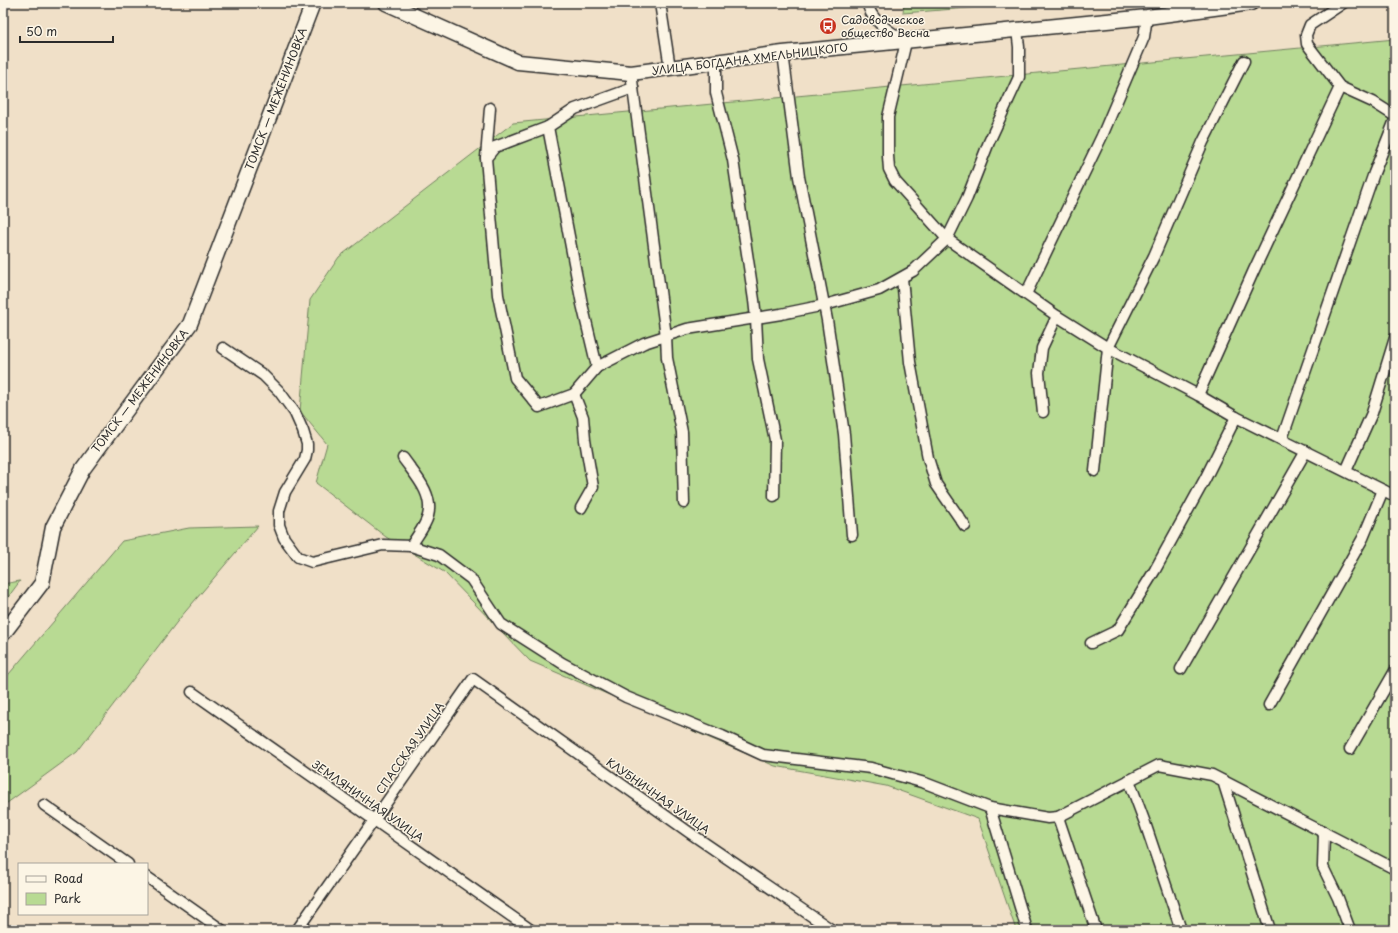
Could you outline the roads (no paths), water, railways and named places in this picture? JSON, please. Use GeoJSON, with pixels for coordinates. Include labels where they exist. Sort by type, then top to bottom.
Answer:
{"type":"FeatureCollection","features":[{"type":"Feature","properties":{"kind":"street","name":"ТОМСК — МЕЖЕНИНОВКА"},"geometry":{"type":"LineString","coordinates":[[3,634],[42,583],[53,527],[83,468],[190,324],[313,3]]}},
{"type":"Feature","properties":{"kind":"street"},"geometry":{"type":"LineString","coordinates":[[386,3],[518,62],[631,73],[666,336],[667,358],[682,432],[684,503]]}},
{"type":"Feature","properties":{"kind":"street"},"geometry":{"type":"LineString","coordinates":[[660,3],[670,68]]}},
{"type":"Feature","properties":{"kind":"street"},"geometry":{"type":"LineString","coordinates":[[868,3],[868,7],[884,27],[906,42],[888,117],[889,169],[895,181],[947,239],[1057,316],[1108,348],[1198,395],[1236,417],[1282,438],[1395,496]]}},
{"type":"Feature","properties":{"kind":"street","name":"УЛИЦА БОГДАНА ХМЕЛЬНИЦКОГО"},"geometry":{"type":"LineString","coordinates":[[631,73],[783,53],[1147,17],[1250,3]]}},
{"type":"Feature","properties":{"kind":"street"},"geometry":{"type":"LineString","coordinates":[[1343,3],[1310,25],[1306,35],[1307,44],[1340,87],[1373,102],[1395,116]]}},
{"type":"Feature","properties":{"kind":"street"},"geometry":{"type":"LineString","coordinates":[[1026,294],[1102,136],[1144,37],[1147,17]]}},
{"type":"Feature","properties":{"kind":"street"},"geometry":{"type":"LineString","coordinates":[[490,108],[486,158],[498,295],[515,378],[539,407],[574,394],[597,367],[644,343],[687,329],[824,305],[878,290],[914,271],[947,239],[967,198],[989,142],[1019,77],[1019,47],[1017,30]]}},
{"type":"Feature","properties":{"kind":"street"},"geometry":{"type":"LineString","coordinates":[[783,53],[799,177],[824,305],[844,434],[852,535]]}},
{"type":"Feature","properties":{"kind":"street"},"geometry":{"type":"LineString","coordinates":[[1095,472],[1108,348],[1154,256],[1203,142],[1244,61]]}},
{"type":"Feature","properties":{"kind":"street"},"geometry":{"type":"LineString","coordinates":[[716,62],[716,93],[733,160],[756,318],[758,359],[775,440],[774,496]]}},
{"type":"Feature","properties":{"kind":"street"},"geometry":{"type":"LineString","coordinates":[[1198,395],[1254,270],[1340,87]]}},
{"type":"Feature","properties":{"kind":"street"},"geometry":{"type":"LineString","coordinates":[[486,158],[495,147],[548,127],[575,109],[633,88]]}},
{"type":"Feature","properties":{"kind":"street"},"geometry":{"type":"LineString","coordinates":[[1282,438],[1374,173],[1395,120]]}},
{"type":"Feature","properties":{"kind":"street"},"geometry":{"type":"LineString","coordinates":[[548,127],[580,296],[597,367]]}},
{"type":"Feature","properties":{"kind":"street"},"geometry":{"type":"LineString","coordinates":[[902,278],[910,362],[928,458],[936,484],[965,526]]}},
{"type":"Feature","properties":{"kind":"street"},"geometry":{"type":"LineString","coordinates":[[1043,412],[1039,373],[1042,348],[1057,316]]}},
{"type":"Feature","properties":{"kind":"street"},"geometry":{"type":"LineString","coordinates":[[1346,471],[1372,413],[1395,338]]}},
{"type":"Feature","properties":{"kind":"street"},"geometry":{"type":"LineString","coordinates":[[223,348],[263,376],[279,391],[295,414],[303,431],[307,444],[305,459],[284,492],[279,511],[279,525],[284,538],[298,557],[312,562],[383,545],[411,546],[439,555],[471,579],[501,624],[562,663],[626,697],[763,754],[871,768],[925,783],[990,808],[1048,818],[1058,817],[1159,765],[1212,774],[1395,869]]}},
{"type":"Feature","properties":{"kind":"street"},"geometry":{"type":"LineString","coordinates":[[574,394],[584,417],[585,440],[592,487],[581,508]]}},
{"type":"Feature","properties":{"kind":"street"},"geometry":{"type":"LineString","coordinates":[[1092,643],[1118,630],[1163,556],[1205,479],[1236,417]]}},
{"type":"Feature","properties":{"kind":"street"},"geometry":{"type":"LineString","coordinates":[[1181,669],[1306,451]]}},
{"type":"Feature","properties":{"kind":"street"},"geometry":{"type":"LineString","coordinates":[[403,458],[423,487],[429,500],[428,516],[411,546]]}},
{"type":"Feature","properties":{"kind":"street"},"geometry":{"type":"LineString","coordinates":[[1269,705],[1363,538],[1383,490]]}},
{"type":"Feature","properties":{"kind":"street"},"geometry":{"type":"LineString","coordinates":[[1350,749],[1395,672]]}},
{"type":"Feature","properties":{"kind":"street","name":"СПАССКАЯ УЛИЦА"},"geometry":{"type":"LineString","coordinates":[[298,930],[473,679]]}},
{"type":"Feature","properties":{"kind":"street","name":"КЛУБНИЧНАЯ УЛИЦА"},"geometry":{"type":"LineString","coordinates":[[473,679],[690,834],[832,930]]}},
{"type":"Feature","properties":{"kind":"street","name":"ЗЕМЛЯНИЧНАЯ УЛИЦА"},"geometry":{"type":"LineString","coordinates":[[192,692],[531,930]]}},
{"type":"Feature","properties":{"kind":"street"},"geometry":{"type":"LineString","coordinates":[[1129,780],[1181,930]]}},
{"type":"Feature","properties":{"kind":"street"},"geometry":{"type":"LineString","coordinates":[[1223,781],[1270,930]]}},
{"type":"Feature","properties":{"kind":"street"},"geometry":{"type":"LineString","coordinates":[[44,805],[127,863]]}},
{"type":"Feature","properties":{"kind":"street"},"geometry":{"type":"LineString","coordinates":[[990,808],[1027,930]]}},
{"type":"Feature","properties":{"kind":"street"},"geometry":{"type":"LineString","coordinates":[[1058,817],[1096,930]]}},
{"type":"Feature","properties":{"kind":"street"},"geometry":{"type":"LineString","coordinates":[[1324,832],[1323,867],[1338,898],[1350,930]]}},
{"type":"Feature","properties":{"kind":"street"},"geometry":{"type":"LineString","coordinates":[[148,878],[222,930]]}},
{"type":"Feature","properties":{"kind":"place","name":"Садоводческое общество Весна"},"geometry":{"type":"Point","coordinates":[828,26]}}]}
